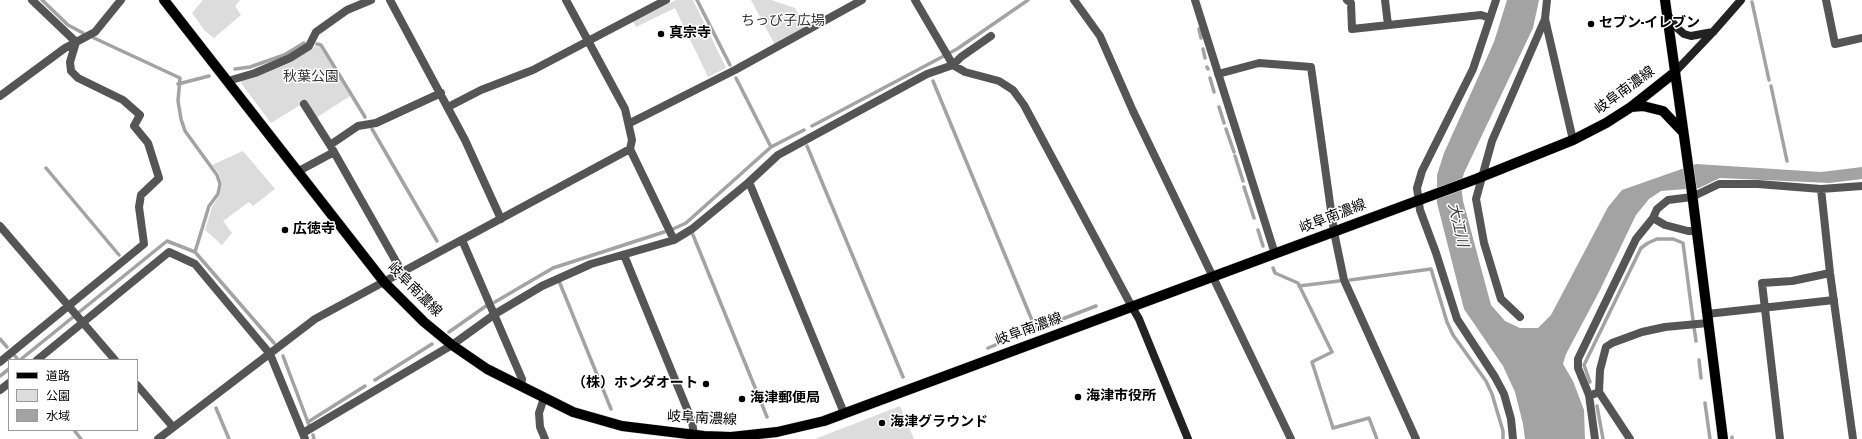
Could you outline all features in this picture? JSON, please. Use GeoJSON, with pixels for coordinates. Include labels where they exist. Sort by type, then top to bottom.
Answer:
{"type":"FeatureCollection","features":[{"type":"Feature","properties":{"kind":"main road","name":"岐阜南濃線"},"geometry":{"type":"LineString","coordinates":[[164,0],[384,282],[424,322],[452,344],[487,368],[573,412],[622,426],[694,436],[731,438],[777,432],[824,421],[1479,178],[1573,140],[1606,123],[1631,107],[1674,72]]}},
{"type":"Feature","properties":{"kind":"main road"},"geometry":{"type":"LineString","coordinates":[[1665,0],[1674,72]]}},
{"type":"Feature","properties":{"kind":"main road","name":"岐阜南濃線"},"geometry":{"type":"LineString","coordinates":[[1674,72],[1692,195],[1723,439]]}},
{"type":"Feature","properties":{"kind":"main road"},"geometry":{"type":"LineString","coordinates":[[1631,107],[1643,106],[1663,112],[1671,118],[1683,132]]}},
{"type":"Feature","properties":{"kind":"street"},"geometry":{"type":"LineString","coordinates":[[32,0],[76,42]]}},
{"type":"Feature","properties":{"kind":"street"},"geometry":{"type":"LineString","coordinates":[[0,96],[65,48],[95,32],[121,0]]}},
{"type":"Feature","properties":{"kind":"street"},"geometry":{"type":"LineString","coordinates":[[228,81],[290,58],[309,46],[316,32],[347,10],[371,0]]}},
{"type":"Feature","properties":{"kind":"street"},"geometry":{"type":"LineString","coordinates":[[390,0],[441,93],[501,219]]}},
{"type":"Feature","properties":{"kind":"street"},"geometry":{"type":"LineString","coordinates":[[566,0],[625,109],[630,123],[632,140],[630,149],[674,240]]}},
{"type":"Feature","properties":{"kind":"street"},"geometry":{"type":"LineString","coordinates":[[448,107],[481,90],[533,70],[666,0]]}},
{"type":"Feature","properties":{"kind":"street"},"geometry":{"type":"LineString","coordinates":[[630,123],[735,70],[862,0]]}},
{"type":"Feature","properties":{"kind":"street"},"geometry":{"type":"LineString","coordinates":[[915,0],[952,62],[965,72],[999,81],[1012,90],[1024,105],[1139,319],[1188,439]]}},
{"type":"Feature","properties":{"kind":"street"},"geometry":{"type":"LineString","coordinates":[[1074,0],[1100,36],[1291,439]]}},
{"type":"Feature","properties":{"kind":"street"},"geometry":{"type":"LineString","coordinates":[[1195,0],[1274,254]]}},
{"type":"Feature","properties":{"kind":"street"},"geometry":{"type":"LineString","coordinates":[[1347,0],[1351,3],[1352,29],[1481,15],[1490,18]]}},
{"type":"Feature","properties":{"kind":"street"},"geometry":{"type":"LineString","coordinates":[[1385,0],[1388,25]]}},
{"type":"Feature","properties":{"kind":"street"},"geometry":{"type":"LineString","coordinates":[[1496,0],[1473,69],[1422,171],[1417,188],[1422,199],[1457,319],[1495,377],[1504,394],[1511,419],[1514,439]]}},
{"type":"Feature","properties":{"kind":"street"},"geometry":{"type":"LineString","coordinates":[[1520,317],[1501,298],[1484,243],[1476,199],[1479,178],[1492,141],[1545,19],[1547,0]]}},
{"type":"Feature","properties":{"kind":"street"},"geometry":{"type":"LineString","coordinates":[[1674,72],[1714,32],[1741,0]]}},
{"type":"Feature","properties":{"kind":"street"},"geometry":{"type":"LineString","coordinates":[[1826,0],[1835,44],[1862,38]]}},
{"type":"Feature","properties":{"kind":"street"},"geometry":{"type":"LineString","coordinates":[[1667,13],[1676,27],[1684,34],[1691,36],[1714,32]]}},
{"type":"Feature","properties":{"kind":"street"},"geometry":{"type":"LineString","coordinates":[[1545,19],[1573,140]]}},
{"type":"Feature","properties":{"kind":"street"},"geometry":{"type":"LineString","coordinates":[[37,359],[81,321],[169,252],[195,264],[270,354],[304,436],[452,344],[495,314],[542,286],[568,273],[674,240],[692,229],[749,182],[778,155],[961,57],[991,36]]}},
{"type":"Feature","properties":{"kind":"street"},"geometry":{"type":"LineString","coordinates":[[0,362],[144,244],[139,207],[141,195],[158,178],[148,144],[134,126],[140,115],[123,100],[78,78],[71,72],[70,62],[76,42]]}},
{"type":"Feature","properties":{"kind":"street"},"geometry":{"type":"LineString","coordinates":[[1218,74],[1259,63],[1310,67],[1334,232],[1344,280],[1416,439]]}},
{"type":"Feature","properties":{"kind":"street"},"geometry":{"type":"LineString","coordinates":[[297,172],[332,148],[358,126],[376,123],[441,93]]}},
{"type":"Feature","properties":{"kind":"street"},"geometry":{"type":"LineString","coordinates":[[304,104],[332,148],[402,272]]}},
{"type":"Feature","properties":{"kind":"street"},"geometry":{"type":"LineString","coordinates":[[158,439],[315,320],[630,149]]}},
{"type":"Feature","properties":{"kind":"street"},"geometry":{"type":"LineString","coordinates":[[749,182],[844,413]]}},
{"type":"Feature","properties":{"kind":"street"},"geometry":{"type":"LineString","coordinates":[[1596,439],[1589,395],[1578,368],[1578,359],[1636,238],[1654,218],[1657,209],[1668,200],[1692,195],[1719,184],[1758,184],[1821,189],[1862,186]]}},
{"type":"Feature","properties":{"kind":"street"},"geometry":{"type":"LineString","coordinates":[[1821,189],[1830,273],[1853,439]]}},
{"type":"Feature","properties":{"kind":"street"},"geometry":{"type":"LineString","coordinates":[[1654,218],[1665,225],[1688,231],[1696,230]]}},
{"type":"Feature","properties":{"kind":"street"},"geometry":{"type":"LineString","coordinates":[[0,226],[114,359]]}},
{"type":"Feature","properties":{"kind":"street"},"geometry":{"type":"LineString","coordinates":[[462,240],[522,379],[521,386]]}},
{"type":"Feature","properties":{"kind":"street"},"geometry":{"type":"LineString","coordinates":[[624,255],[692,421],[694,436]]}},
{"type":"Feature","properties":{"kind":"street"},"geometry":{"type":"LineString","coordinates":[[1780,439],[1766,307],[1762,283],[1792,281],[1830,273]]}},
{"type":"Feature","properties":{"kind":"street"},"geometry":{"type":"LineString","coordinates":[[1630,439],[1599,392],[1600,370],[1606,347],[1612,343],[1642,332],[1665,327],[1766,307],[1834,300]]}},
{"type":"Feature","properties":{"kind":"street"},"geometry":{"type":"LineString","coordinates":[[0,390],[8,384]]}},
{"type":"Feature","properties":{"kind":"street"},"geometry":{"type":"LineString","coordinates":[[138,386],[173,427]]}},
{"type":"Feature","properties":{"kind":"street"},"geometry":{"type":"LineString","coordinates":[[1589,395],[1599,392]]}},
{"type":"Feature","properties":{"kind":"street"},"geometry":{"type":"LineString","coordinates":[[544,398],[539,413],[540,427],[545,439]]}},
{"type":"Feature","properties":{"kind":"green space"},"geometry":{"type":"Polygon","coordinates":[[[203,0],[240,0],[235,6],[241,15],[214,38],[205,31],[192,13],[203,0]]]}},
{"type":"Feature","properties":{"kind":"green space"},"geometry":{"type":"Polygon","coordinates":[[[676,0],[693,0],[726,68],[708,77],[675,8],[636,27],[633,21],[676,0]]]}},
{"type":"Feature","properties":{"kind":"green space","name":"ちっび子広場"},"geometry":{"type":"Polygon","coordinates":[[[751,0],[771,0],[795,8],[805,28],[775,45],[751,0]]]}},
{"type":"Feature","properties":{"kind":"green space","name":"秋葉公園"},"geometry":{"type":"Polygon","coordinates":[[[315,46],[320,47],[350,96],[316,118],[305,102],[271,123],[241,83],[241,79],[261,74],[292,62],[315,46]]]}},
{"type":"Feature","properties":{"kind":"green space"},"geometry":{"type":"Polygon","coordinates":[[[243,151],[275,189],[253,206],[249,202],[223,221],[232,233],[222,245],[205,230],[212,207],[220,195],[222,184],[219,173],[212,165],[243,151]]]}},
{"type":"Feature","properties":{"kind":"green space","name":"海津グラウンド"},"geometry":{"type":"Polygon","coordinates":[[[900,406],[914,439],[815,439],[900,406]]]}},
{"type":"Feature","properties":{"kind":"water","name":"大江川"},"geometry":{"type":"Polygon","coordinates":[[[1507,0],[1539,0],[1533,28],[1464,173],[1461,184],[1463,201],[1491,305],[1505,321],[1520,328],[1538,328],[1551,315],[1608,207],[1622,190],[1696,164],[1821,172],[1862,167],[1862,179],[1829,183],[1720,178],[1699,188],[1661,191],[1649,199],[1636,215],[1599,292],[1566,354],[1563,364],[1573,381],[1584,410],[1585,439],[1525,439],[1515,392],[1503,366],[1464,309],[1437,203],[1437,175],[1444,153],[1494,42],[1507,0]]]}},
{"type":"Feature","properties":{"kind":"waterway"},"geometry":{"type":"LineString","coordinates":[[42,0],[68,25],[83,33]]}},
{"type":"Feature","properties":{"kind":"waterway"},"geometry":{"type":"LineString","coordinates":[[697,0],[730,65]]}},
{"type":"Feature","properties":{"kind":"waterway"},"geometry":{"type":"LineString","coordinates":[[812,126],[957,49],[1028,0]]}},
{"type":"Feature","properties":{"kind":"waterway"},"geometry":{"type":"LineString","coordinates":[[1752,2],[1769,80]]}},
{"type":"Feature","properties":{"kind":"waterway"},"geometry":{"type":"LineString","coordinates":[[1199,29],[1201,38]]}},
{"type":"Feature","properties":{"kind":"waterway"},"geometry":{"type":"LineString","coordinates":[[94,38],[180,78],[178,101],[185,131],[217,175],[220,184],[218,194],[209,206],[195,252]]}},
{"type":"Feature","properties":{"kind":"waterway"},"geometry":{"type":"LineString","coordinates":[[235,69],[250,67],[284,55],[304,43]]}},
{"type":"Feature","properties":{"kind":"waterway"},"geometry":{"type":"LineString","coordinates":[[317,44],[321,45],[365,117]]}},
{"type":"Feature","properties":{"kind":"waterway"},"geometry":{"type":"LineString","coordinates":[[1203,49],[1205,58]]}},
{"type":"Feature","properties":{"kind":"waterway"},"geometry":{"type":"LineString","coordinates":[[178,84],[209,76]]}},
{"type":"Feature","properties":{"kind":"waterway"},"geometry":{"type":"LineString","coordinates":[[736,78],[771,147]]}},
{"type":"Feature","properties":{"kind":"waterway"},"geometry":{"type":"LineString","coordinates":[[1210,78],[1214,92]]}},
{"type":"Feature","properties":{"kind":"waterway"},"geometry":{"type":"LineString","coordinates":[[933,81],[1036,330]]}},
{"type":"Feature","properties":{"kind":"waterway"},"geometry":{"type":"LineString","coordinates":[[1771,86],[1787,161]]}},
{"type":"Feature","properties":{"kind":"waterway"},"geometry":{"type":"LineString","coordinates":[[1219,107],[1224,123]]}},
{"type":"Feature","properties":{"kind":"waterway"},"geometry":{"type":"LineString","coordinates":[[372,129],[437,241]]}},
{"type":"Feature","properties":{"kind":"waterway"},"geometry":{"type":"LineString","coordinates":[[1226,129],[1234,152]]}},
{"type":"Feature","properties":{"kind":"waterway"},"geometry":{"type":"LineString","coordinates":[[673,229],[686,223],[771,147],[804,130]]}},
{"type":"Feature","properties":{"kind":"waterway"},"geometry":{"type":"LineString","coordinates":[[807,146],[903,377]]}},
{"type":"Feature","properties":{"kind":"waterway"},"geometry":{"type":"LineString","coordinates":[[1235,156],[1243,181]]}},
{"type":"Feature","properties":{"kind":"waterway"},"geometry":{"type":"LineString","coordinates":[[46,168],[119,255]]}},
{"type":"Feature","properties":{"kind":"waterway"},"geometry":{"type":"LineString","coordinates":[[1244,187],[1254,218]]}},
{"type":"Feature","properties":{"kind":"waterway"},"geometry":{"type":"LineString","coordinates":[[1258,230],[1263,246]]}},
{"type":"Feature","properties":{"kind":"waterway"},"geometry":{"type":"LineString","coordinates":[[495,302],[553,268],[664,232]]}},
{"type":"Feature","properties":{"kind":"waterway"},"geometry":{"type":"LineString","coordinates":[[693,235],[767,417]]}},
{"type":"Feature","properties":{"kind":"waterway"},"geometry":{"type":"LineString","coordinates":[[1590,382],[1584,365],[1641,248],[1648,243],[1657,239],[1673,239],[1683,243],[1693,320]]}},
{"type":"Feature","properties":{"kind":"waterway"},"geometry":{"type":"LineString","coordinates":[[21,359],[167,241],[195,252],[274,343]]}},
{"type":"Feature","properties":{"kind":"waterway"},"geometry":{"type":"LineString","coordinates":[[1273,268],[1275,273],[1298,283],[1332,352],[1312,362],[1333,428],[1369,418],[1377,439]]}},
{"type":"Feature","properties":{"kind":"waterway"},"geometry":{"type":"LineString","coordinates":[[1350,280],[1431,269],[1447,322],[1453,335],[1486,381],[1492,394],[1503,431],[1503,439]]}},
{"type":"Feature","properties":{"kind":"waterway"},"geometry":{"type":"LineString","coordinates":[[559,281],[611,409]]}},
{"type":"Feature","properties":{"kind":"waterway"},"geometry":{"type":"LineString","coordinates":[[1299,286],[1339,281]]}},
{"type":"Feature","properties":{"kind":"waterway"},"geometry":{"type":"LineString","coordinates":[[449,332],[486,306]]}},
{"type":"Feature","properties":{"kind":"waterway"},"geometry":{"type":"LineString","coordinates":[[1026,333],[1096,306]]}},
{"type":"Feature","properties":{"kind":"waterway"},"geometry":{"type":"LineString","coordinates":[[1694,327],[1696,341]]}},
{"type":"Feature","properties":{"kind":"waterway"},"geometry":{"type":"LineString","coordinates":[[988,348],[1015,337]]}},
{"type":"Feature","properties":{"kind":"waterway"},"geometry":{"type":"LineString","coordinates":[[0,339],[7,347]]}},
{"type":"Feature","properties":{"kind":"waterway"},"geometry":{"type":"LineString","coordinates":[[375,380],[432,344]]}},
{"type":"Feature","properties":{"kind":"waterway"},"geometry":{"type":"LineString","coordinates":[[283,356],[309,425]]}},
{"type":"Feature","properties":{"kind":"waterway"},"geometry":{"type":"LineString","coordinates":[[1699,360],[1701,378]]}},
{"type":"Feature","properties":{"kind":"waterway"},"geometry":{"type":"LineString","coordinates":[[0,376],[8,370]]}},
{"type":"Feature","properties":{"kind":"waterway"},"geometry":{"type":"LineString","coordinates":[[308,422],[365,386]]}},
{"type":"Feature","properties":{"kind":"waterway"},"geometry":{"type":"LineString","coordinates":[[1705,403],[1710,439]]}},
{"type":"Feature","properties":{"kind":"waterway"},"geometry":{"type":"LineString","coordinates":[[1597,406],[1603,439]]}},
{"type":"Feature","properties":{"kind":"waterway"},"geometry":{"type":"LineString","coordinates":[[216,408],[229,439]]}},
{"type":"Feature","properties":{"kind":"waterway"},"geometry":{"type":"LineString","coordinates":[[75,431],[81,439]]}},
{"type":"Feature","properties":{"kind":"waterway"},"geometry":{"type":"LineString","coordinates":[[313,435],[314,439]]}},
{"type":"Feature","properties":{"kind":"place","name":"セブン-イレブン"},"geometry":{"type":"Point","coordinates":[1591,24]}},
{"type":"Feature","properties":{"kind":"place","name":"真宗寺"},"geometry":{"type":"Point","coordinates":[661,34]}},
{"type":"Feature","properties":{"kind":"place","name":"広徳寺"},"geometry":{"type":"Point","coordinates":[285,230]}},
{"type":"Feature","properties":{"kind":"place","name":"（株）ホンダオート"},"geometry":{"type":"Point","coordinates":[706,384]}},
{"type":"Feature","properties":{"kind":"place","name":"海津市役所"},"geometry":{"type":"Point","coordinates":[1078,397]}},
{"type":"Feature","properties":{"kind":"place","name":"海津郵便局"},"geometry":{"type":"Point","coordinates":[742,399]}},
{"type":"Feature","properties":{"kind":"place","name":"海津グラウンド"},"geometry":{"type":"Point","coordinates":[882,423]}}]}
